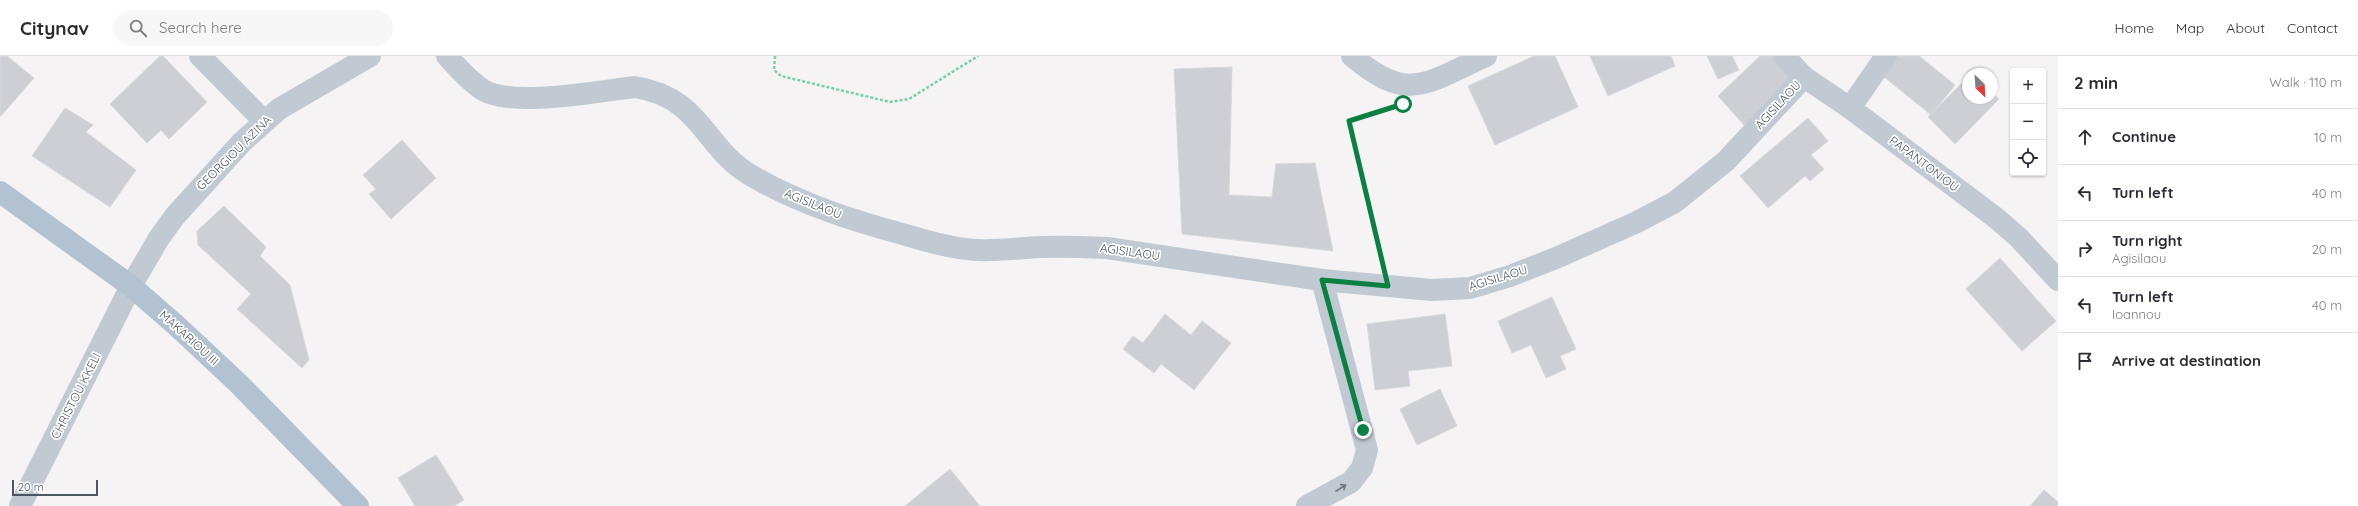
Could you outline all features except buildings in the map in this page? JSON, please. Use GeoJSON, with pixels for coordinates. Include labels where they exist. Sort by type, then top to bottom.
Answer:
{"type":"FeatureCollection","features":[{"type":"Feature","properties":{"kind":"main road","name":"MAKARIOU III"},"geometry":{"type":"LineString","coordinates":[[0,192],[131,286],[239,384],[358,506]]}},
{"type":"Feature","properties":{"kind":"street"},"geometry":{"type":"LineString","coordinates":[[200,56],[264,121]]}},
{"type":"Feature","properties":{"kind":"street","name":"GEORGIOU AZINA"},"geometry":{"type":"LineString","coordinates":[[131,286],[159,238],[175,216],[217,168],[264,121],[302,94],[370,56]]}},
{"type":"Feature","properties":{"kind":"street","name":"AGISILAOU"},"geometry":{"type":"LineString","coordinates":[[447,56],[473,82],[498,96],[538,97],[635,87],[651,89],[670,97],[686,108],[737,165],[762,182],[802,200],[864,224],[935,243],[975,250],[1004,251],[1073,246],[1107,248],[1322,280],[1432,290],[1470,288],[1536,266],[1637,222],[1675,202],[1703,182],[1726,161],[1804,77]]}},
{"type":"Feature","properties":{"kind":"street"},"geometry":{"type":"LineString","coordinates":[[1352,56],[1370,71],[1388,81],[1404,86],[1421,84],[1486,56]]}},
{"type":"Feature","properties":{"kind":"street","name":"PAPANTONIOU"},"geometry":{"type":"LineString","coordinates":[[1784,56],[1804,77],[1850,108],[1996,218],[2018,238],[2058,280]]}},
{"type":"Feature","properties":{"kind":"street"},"geometry":{"type":"LineString","coordinates":[[1850,108],[1886,56]]}},
{"type":"Feature","properties":{"kind":"street"},"geometry":{"type":"LineString","coordinates":[[1307,506],[1351,482],[1362,468],[1367,450],[1322,280]]}},
{"type":"Feature","properties":{"kind":"street","name":"CHRISTOU KKELI"},"geometry":{"type":"LineString","coordinates":[[20,506],[131,286]]}},
{"type":"Feature","properties":{"kind":"path"},"geometry":{"type":"LineString","coordinates":[[774,56],[774,70],[781,76],[890,102],[909,99],[978,56]]}},
{"type":"Feature","properties":{"kind":"path"},"geometry":{"type":"LineString","coordinates":[[1388,286],[1349,121],[1403,104],[1404,86]]}},
{"type":"Feature","properties":{"kind":"route"},"geometry":{"type":"LineString","coordinates":[[1363,430],[1322,280],[1388,286],[1349,121],[1403,104]]}}]}
